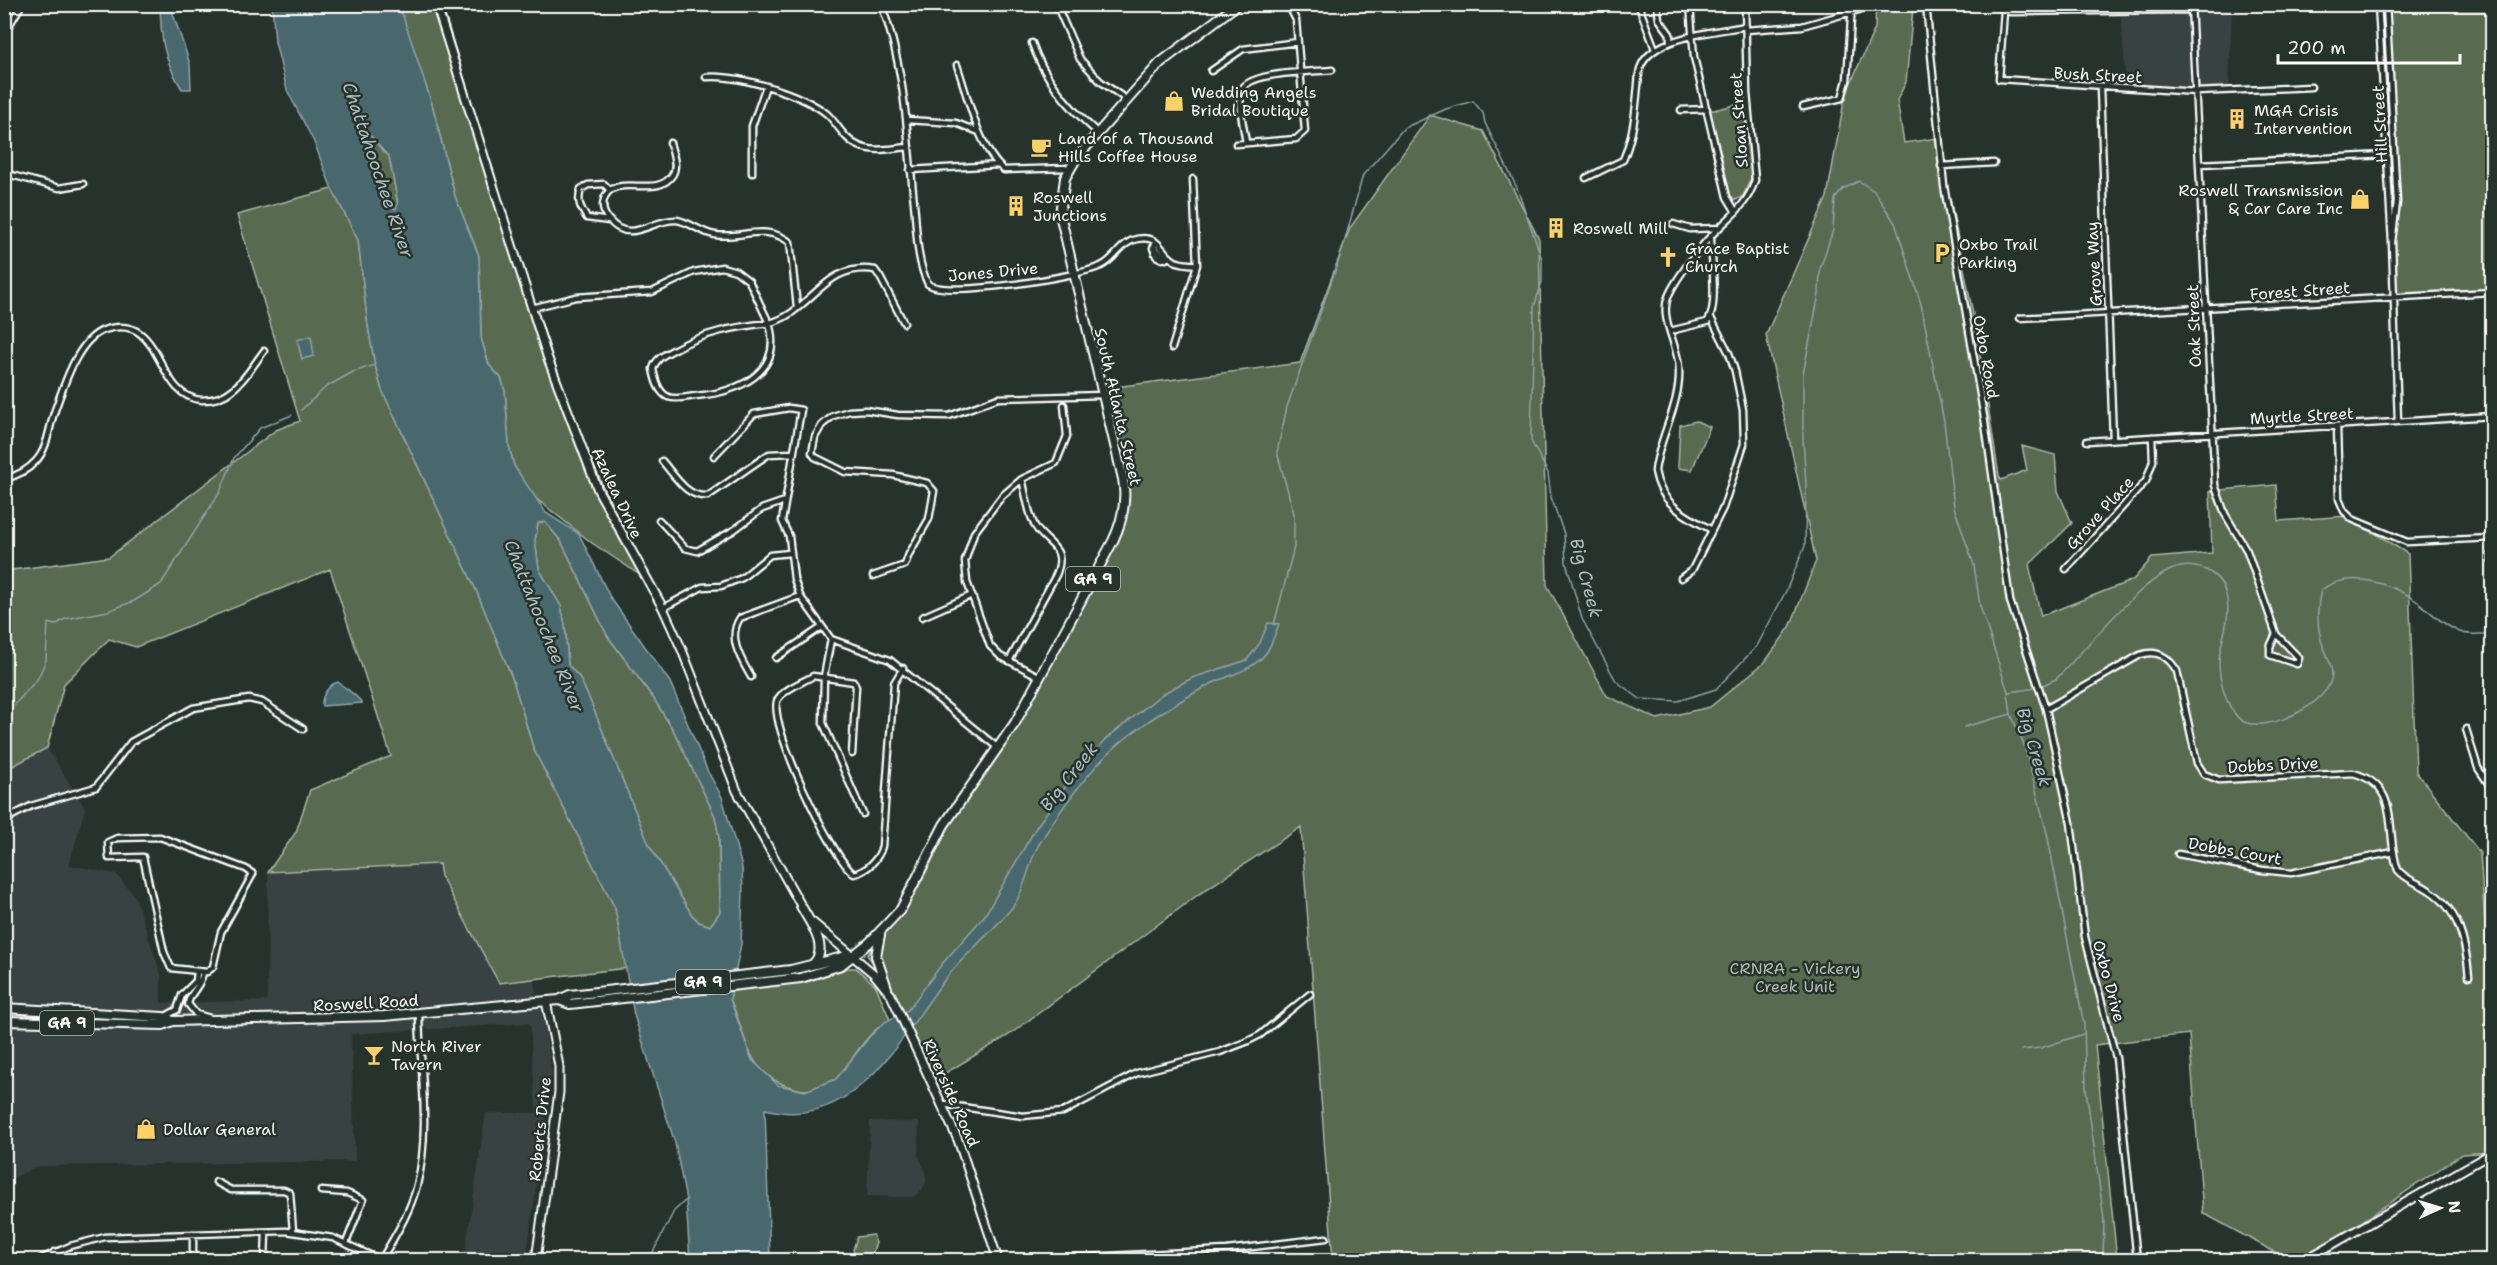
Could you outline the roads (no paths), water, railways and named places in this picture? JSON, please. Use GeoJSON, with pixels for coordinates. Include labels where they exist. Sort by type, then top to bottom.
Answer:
{"type":"FeatureCollection","features":[{"type":"Feature","properties":{"kind":"main road","name":"South Atlanta Street"},"geometry":{"type":"LineString","coordinates":[[615,995],[787,980],[827,971],[841,965],[850,955],[885,928],[908,897],[952,812],[998,748],[1040,677],[1122,520],[1124,488],[1059,202],[1070,168],[1126,100],[1161,63],[1238,4]]}},
{"type":"Feature","properties":{"kind":"main road"},"geometry":{"type":"LineString","coordinates":[[801,906],[820,948],[819,957],[810,966]]}},
{"type":"Feature","properties":{"kind":"main road"},"geometry":{"type":"LineString","coordinates":[[885,928],[875,951],[887,988]]}},
{"type":"Feature","properties":{"kind":"main road","name":"South Atlanta Street"},"geometry":{"type":"LineString","coordinates":[[615,995],[791,970],[850,955]]}},
{"type":"Feature","properties":{"kind":"main road","name":"Roswell Road"},"geometry":{"type":"LineString","coordinates":[[4,1021],[163,1025],[173,1021],[419,1014],[559,1000],[570,1004],[615,995]]}},
{"type":"Feature","properties":{"kind":"main road","name":"Roswell Road"},"geometry":{"type":"LineString","coordinates":[[4,1008],[163,1017],[173,1021]]}},
{"type":"Feature","properties":{"kind":"street"},"geometry":{"type":"LineString","coordinates":[[4,34],[22,4]]}},
{"type":"Feature","properties":{"kind":"street","name":"Azalea Drive"},"geometry":{"type":"LineString","coordinates":[[436,4],[532,308],[564,403],[598,490],[616,527],[663,608],[682,650],[737,791],[801,906],[819,930],[850,955]]}},
{"type":"Feature","properties":{"kind":"street"},"geometry":{"type":"LineString","coordinates":[[881,4],[897,50],[907,120],[910,168],[997,163]]}},
{"type":"Feature","properties":{"kind":"street"},"geometry":{"type":"LineString","coordinates":[[1056,4],[1080,59],[1100,81],[1126,100]]}},
{"type":"Feature","properties":{"kind":"street"},"geometry":{"type":"LineString","coordinates":[[1236,144],[1296,139],[1303,135],[1306,126],[1296,16],[1288,4]]}},
{"type":"Feature","properties":{"kind":"street"},"geometry":{"type":"LineString","coordinates":[[1638,4],[1655,49]]}},
{"type":"Feature","properties":{"kind":"street"},"geometry":{"type":"LineString","coordinates":[[1657,4],[1659,19],[1670,34],[1670,42]]}},
{"type":"Feature","properties":{"kind":"street"},"geometry":{"type":"LineString","coordinates":[[1690,4],[1694,57],[1727,197],[1736,212]]}},
{"type":"Feature","properties":{"kind":"street","name":"Sloan Street"},"geometry":{"type":"LineString","coordinates":[[1712,530],[1677,512],[1663,496],[1657,484],[1657,458],[1667,432],[1679,376],[1678,359],[1666,307],[1668,295],[1690,263],[1750,193],[1755,172],[1748,116],[1745,4]]}},
{"type":"Feature","properties":{"kind":"street"},"geometry":{"type":"LineString","coordinates":[[1803,107],[1842,98],[1847,80],[1852,4]]}},
{"type":"Feature","properties":{"kind":"street"},"geometry":{"type":"LineString","coordinates":[[1586,178],[1623,160],[1638,108],[1641,65],[1655,49],[1692,36],[1746,28],[1802,26],[1880,4]]}},
{"type":"Feature","properties":{"kind":"street","name":"Oxbo Road"},"geometry":{"type":"LineString","coordinates":[[1926,4],[1941,166],[1985,423],[2010,601],[2046,709]]}},
{"type":"Feature","properties":{"kind":"street"},"geometry":{"type":"LineString","coordinates":[[1994,4],[2004,10],[2191,7]]}},
{"type":"Feature","properties":{"kind":"street","name":"Hill Street"},"geometry":{"type":"LineString","coordinates":[[2378,4],[2385,155],[2392,242],[2398,422]]}},
{"type":"Feature","properties":{"kind":"street","name":"Hill Street"},"geometry":{"type":"LineString","coordinates":[[2386,4],[2397,202],[2392,242]]}},
{"type":"Feature","properties":{"kind":"street","name":"Oak Street"},"geometry":{"type":"LineString","coordinates":[[2191,7],[2211,433],[2217,496],[2247,551],[2276,634],[2299,658],[2297,664],[2270,655],[2270,647],[2276,634]]}},
{"type":"Feature","properties":{"kind":"street","name":"Bush Street"},"geometry":{"type":"LineString","coordinates":[[2004,10],[1999,79],[2100,88],[2196,92],[2311,87]]}},
{"type":"Feature","properties":{"kind":"street"},"geometry":{"type":"LineString","coordinates":[[1211,71],[1243,49],[1298,42]]}},
{"type":"Feature","properties":{"kind":"street"},"geometry":{"type":"LineString","coordinates":[[1032,43],[1038,60],[1060,94],[1098,133]]}},
{"type":"Feature","properties":{"kind":"street"},"geometry":{"type":"LineString","coordinates":[[957,65],[979,132],[997,163],[1004,170],[1070,168]]}},
{"type":"Feature","properties":{"kind":"street"},"geometry":{"type":"LineString","coordinates":[[1246,143],[1241,96],[1245,85],[1261,76],[1332,70]]}},
{"type":"Feature","properties":{"kind":"street"},"geometry":{"type":"LineString","coordinates":[[706,77],[734,76],[766,86],[824,112],[848,139],[859,146],[871,149],[909,147]]}},
{"type":"Feature","properties":{"kind":"street"},"geometry":{"type":"LineString","coordinates":[[752,173],[752,126],[766,86]]}},
{"type":"Feature","properties":{"kind":"street","name":"Grove Way"},"geometry":{"type":"LineString","coordinates":[[2100,88],[2113,439]]}},
{"type":"Feature","properties":{"kind":"street"},"geometry":{"type":"LineString","coordinates":[[1681,110],[1707,109]]}},
{"type":"Feature","properties":{"kind":"street"},"geometry":{"type":"LineString","coordinates":[[907,120],[956,123],[979,132]]}},
{"type":"Feature","properties":{"kind":"street"},"geometry":{"type":"LineString","coordinates":[[670,143],[675,166],[668,180],[655,185],[618,186],[610,190],[603,206],[609,220],[618,228],[635,231],[670,220],[679,220],[697,230],[716,236],[778,234],[790,242],[796,307]]}},
{"type":"Feature","properties":{"kind":"street"},"geometry":{"type":"LineString","coordinates":[[2200,164],[2385,155]]}},
{"type":"Feature","properties":{"kind":"street"},"geometry":{"type":"LineString","coordinates":[[1941,166],[1994,163]]}},
{"type":"Feature","properties":{"kind":"street","name":"Jones Drive"},"geometry":{"type":"LineString","coordinates":[[910,168],[917,243],[925,278],[933,288],[1005,285],[1074,276]]}},
{"type":"Feature","properties":{"kind":"street"},"geometry":{"type":"LineString","coordinates":[[4,173],[59,188],[83,184]]}},
{"type":"Feature","properties":{"kind":"street"},"geometry":{"type":"LineString","coordinates":[[1172,348],[1197,266],[1193,179]]}},
{"type":"Feature","properties":{"kind":"street"},"geometry":{"type":"LineString","coordinates":[[609,220],[587,218],[579,207],[578,198],[581,189],[588,185],[604,184],[610,190]]}},
{"type":"Feature","properties":{"kind":"street"},"geometry":{"type":"LineString","coordinates":[[1673,224],[1690,229],[1719,228]]}},
{"type":"Feature","properties":{"kind":"street"},"geometry":{"type":"LineString","coordinates":[[1074,276],[1102,266],[1128,243],[1137,239],[1155,244],[1168,258]]}},
{"type":"Feature","properties":{"kind":"street"},"geometry":{"type":"LineString","coordinates":[[1681,578],[1692,570],[1731,489],[1745,431],[1743,410],[1729,353],[1711,318],[1714,298],[1711,239]]}},
{"type":"Feature","properties":{"kind":"street"},"geometry":{"type":"LineString","coordinates":[[1155,244],[1156,256],[1197,266]]}},
{"type":"Feature","properties":{"kind":"street"},"geometry":{"type":"LineString","coordinates":[[532,308],[576,297],[652,292],[694,272],[722,267],[736,271],[749,281],[769,323],[774,338],[771,358],[765,367],[742,385],[716,394],[675,398],[661,391],[653,369],[659,358],[688,341],[716,331],[769,323],[782,320],[826,280],[865,269],[875,270],[904,323]]}},
{"type":"Feature","properties":{"kind":"street","name":"Forest Street"},"geometry":{"type":"LineString","coordinates":[[2020,318],[2493,292]]}},
{"type":"Feature","properties":{"kind":"street"},"geometry":{"type":"LineString","coordinates":[[1670,331],[1707,322],[1711,318]]}},
{"type":"Feature","properties":{"kind":"street"},"geometry":{"type":"LineString","coordinates":[[4,479],[16,476],[37,460],[80,352],[91,339],[104,331],[124,329],[143,336],[154,348],[178,391],[198,400],[216,399],[232,391],[264,351]]}},
{"type":"Feature","properties":{"kind":"street"},"geometry":{"type":"LineString","coordinates":[[873,576],[905,565],[929,519],[934,491],[927,483],[893,475],[845,472],[815,458],[813,453],[815,437],[827,420],[840,413],[866,410],[898,415],[949,416],[998,398],[1102,395]]}},
{"type":"Feature","properties":{"kind":"street"},"geometry":{"type":"LineString","coordinates":[[1040,677],[1009,661],[990,646],[965,572],[970,540],[993,506],[1022,479],[1056,463],[1067,436],[1064,405]]}},
{"type":"Feature","properties":{"kind":"street"},"geometry":{"type":"LineString","coordinates":[[714,456],[754,414],[789,408],[801,410],[782,521],[789,536],[790,553],[800,597],[831,639],[890,660],[903,668],[998,748]]}},
{"type":"Feature","properties":{"kind":"street","name":"Myrtle Street"},"geometry":{"type":"LineString","coordinates":[[2087,441],[2493,416]]}},
{"type":"Feature","properties":{"kind":"street"},"geometry":{"type":"LineString","coordinates":[[2337,426],[2339,499],[2344,511],[2352,519],[2408,542],[2492,538],[2492,617]]}},
{"type":"Feature","properties":{"kind":"street","name":"Grove Place"},"geometry":{"type":"LineString","coordinates":[[2066,569],[2146,481],[2153,461],[2152,437]]}},
{"type":"Feature","properties":{"kind":"street"},"geometry":{"type":"LineString","coordinates":[[662,461],[690,493],[699,497],[708,496],[769,454],[792,453]]}},
{"type":"Feature","properties":{"kind":"street"},"geometry":{"type":"LineString","coordinates":[[1009,661],[1056,575],[1060,563],[1055,546],[1034,524],[1022,479]]}},
{"type":"Feature","properties":{"kind":"street"},"geometry":{"type":"LineString","coordinates":[[659,520],[685,548],[697,551],[734,530],[762,509],[785,501]]}},
{"type":"Feature","properties":{"kind":"street"},"geometry":{"type":"LineString","coordinates":[[663,608],[702,587],[722,586],[742,578],[770,555],[790,553]]}},
{"type":"Feature","properties":{"kind":"street"},"geometry":{"type":"LineString","coordinates":[[922,617],[972,595]]}},
{"type":"Feature","properties":{"kind":"street"},"geometry":{"type":"LineString","coordinates":[[751,676],[737,652],[736,625],[740,618],[800,597]]}},
{"type":"Feature","properties":{"kind":"street"},"geometry":{"type":"LineString","coordinates":[[776,658],[822,627]]}},
{"type":"Feature","properties":{"kind":"street"},"geometry":{"type":"LineString","coordinates":[[831,639],[824,676],[824,723],[862,814]]}},
{"type":"Feature","properties":{"kind":"street","name":"Dobbs Drive"},"geometry":{"type":"LineString","coordinates":[[2046,709],[2140,655],[2151,652],[2172,662],[2177,671],[2197,763],[2204,774],[2219,780],[2349,773],[2360,775],[2374,783],[2387,801],[2394,852],[2402,874],[2439,897],[2453,915],[2463,937],[2469,976]]}},
{"type":"Feature","properties":{"kind":"street"},"geometry":{"type":"LineString","coordinates":[[852,754],[856,687],[854,682],[813,676],[783,694],[776,705],[796,772],[833,849],[847,870],[854,874],[863,871],[870,864],[882,846],[894,683],[903,668]]}},
{"type":"Feature","properties":{"kind":"street"},"geometry":{"type":"LineString","coordinates":[[4,826],[12,816],[31,807],[96,787],[131,742],[193,708],[222,701],[249,699],[262,702],[303,729]]}},
{"type":"Feature","properties":{"kind":"street","name":"Oxbo Drive"},"geometry":{"type":"LineString","coordinates":[[2046,709],[2071,823],[2085,937],[2116,1058],[2136,1260]]}},
{"type":"Feature","properties":{"kind":"street"},"geometry":{"type":"LineString","coordinates":[[2466,729],[2478,768],[2493,789]]}},
{"type":"Feature","properties":{"kind":"street"},"geometry":{"type":"LineString","coordinates":[[163,1017],[177,1010],[182,995],[200,972],[213,967],[221,932],[253,874],[246,869],[160,837],[117,838],[108,842],[109,858],[143,857],[164,952],[171,968],[200,972]]}},
{"type":"Feature","properties":{"kind":"street","name":"Dobbs Court"},"geometry":{"type":"LineString","coordinates":[[2178,854],[2262,870],[2291,873],[2322,864],[2394,852]]}},
{"type":"Feature","properties":{"kind":"street","name":"Riverside Road"},"geometry":{"type":"LineString","coordinates":[[850,955],[887,988],[915,1044],[967,1161],[998,1260]]}},
{"type":"Feature","properties":{"kind":"street"},"geometry":{"type":"LineString","coordinates":[[200,972],[201,985],[190,997],[188,1004],[196,1014],[219,1020]]}},
{"type":"Feature","properties":{"kind":"street"},"geometry":{"type":"LineString","coordinates":[[942,1104],[1023,1116],[1061,1112],[1137,1073],[1220,1052],[1246,1042],[1310,994]]}},
{"type":"Feature","properties":{"kind":"street","name":"Roberts Drive"},"geometry":{"type":"LineString","coordinates":[[536,1260],[559,1092],[559,1066],[546,1001]]}},
{"type":"Feature","properties":{"kind":"street"},"geometry":{"type":"LineString","coordinates":[[38,1260],[54,1252],[105,1238],[293,1232],[318,1235],[346,1243],[381,1260],[408,1212],[420,1173],[423,1122],[419,1014]]}},
{"type":"Feature","properties":{"kind":"street"},"geometry":{"type":"LineString","coordinates":[[2305,1260],[2493,1153]]}},
{"type":"Feature","properties":{"kind":"street"},"geometry":{"type":"LineString","coordinates":[[216,1182],[231,1190],[284,1190],[290,1193],[293,1232]]}},
{"type":"Feature","properties":{"kind":"street"},"geometry":{"type":"LineString","coordinates":[[321,1191],[347,1193],[363,1200],[346,1243]]}},
{"type":"Feature","properties":{"kind":"street"},"geometry":{"type":"LineString","coordinates":[[265,1260],[266,1232]]}},
{"type":"Feature","properties":{"kind":"street"},"geometry":{"type":"LineString","coordinates":[[193,1234],[193,1260]]}},
{"type":"Feature","properties":{"kind":"street"},"geometry":{"type":"LineString","coordinates":[[1029,1260],[1227,1250],[1326,1238]]}},
{"type":"Feature","properties":{"kind":"street"},"geometry":{"type":"LineString","coordinates":[[54,1252],[58,1260]]}},
{"type":"Feature","properties":{"kind":"water"},"geometry":{"type":"Polygon","coordinates":[[[160,5],[170,5],[190,64],[191,89],[182,89],[167,58],[162,39],[160,5]]]}},
{"type":"Feature","properties":{"kind":"water","name":"Chattahoochee River"},"geometry":{"type":"Polygon","coordinates":[[[272,5],[397,5],[403,16],[432,104],[455,196],[479,256],[481,338],[489,365],[501,378],[505,391],[509,446],[514,466],[546,513],[579,534],[610,597],[670,682],[708,772],[722,797],[742,867],[743,892],[741,944],[730,999],[752,1060],[778,1085],[805,1091],[836,1079],[870,1036],[885,1022],[908,1010],[942,964],[985,915],[1037,826],[1066,786],[1106,739],[1162,694],[1192,678],[1247,660],[1260,643],[1268,623],[1279,624],[1266,653],[1254,664],[1207,686],[1160,714],[1116,746],[1091,772],[1063,808],[1038,846],[1014,905],[946,978],[893,1051],[873,1074],[850,1093],[825,1107],[797,1113],[765,1109],[770,1260],[690,1260],[686,1200],[675,1143],[634,1015],[615,908],[534,750],[513,680],[477,592],[382,390],[368,326],[358,240],[332,189],[314,142],[287,90],[275,42],[272,5]],[[365,130],[362,131],[361,137],[383,197],[391,208],[396,209],[398,204],[389,156],[365,130]],[[545,522],[538,523],[535,540],[539,569],[561,606],[568,665],[579,677],[589,698],[649,845],[692,915],[699,922],[710,926],[720,912],[719,837],[715,816],[675,733],[654,699],[607,635],[561,541],[545,522]]]}},
{"type":"Feature","properties":{"kind":"water"},"geometry":{"type":"Polygon","coordinates":[[[311,336],[314,356],[302,359],[297,340],[311,336]]]}},
{"type":"Feature","properties":{"kind":"water"},"geometry":{"type":"Polygon","coordinates":[[[338,682],[362,703],[322,706],[326,691],[338,682]]]}},
{"type":"Feature","properties":{"kind":"waterway","name":"Big Creek"},"geometry":{"type":"LineString","coordinates":[[1274,625],[1294,547],[1294,514],[1277,452],[1287,407],[1341,254],[1363,175],[1404,128],[1446,109],[1473,101],[1483,113],[1485,123],[1517,188],[1542,259],[1542,282],[1534,307],[1531,441],[1548,473],[1551,497],[1564,534],[1566,562],[1582,619],[1616,681],[1640,699],[1678,701],[1716,689],[1757,646],[1786,591],[1805,546],[1803,374],[1819,294],[1820,269],[1833,230],[1835,199],[1843,189],[1859,181],[1874,191],[1895,223],[1921,304],[1944,422],[1954,507],[1974,565],[1980,606],[2008,692],[2011,714],[2024,745],[2047,833],[2084,1025],[2086,1089],[2104,1219],[2103,1260]]}},
{"type":"Feature","properties":{"kind":"waterway"},"geometry":{"type":"LineString","coordinates":[[301,410],[326,387],[353,372],[375,365]]}},
{"type":"Feature","properties":{"kind":"waterway"},"geometry":{"type":"LineString","coordinates":[[4,717],[38,678],[46,660],[48,623],[55,625],[65,619],[108,611],[134,601],[161,584],[220,492],[234,458],[260,428],[292,415]]}},
{"type":"Feature","properties":{"kind":"waterway"},"geometry":{"type":"LineString","coordinates":[[2041,686],[2056,679],[2142,589],[2171,570],[2184,566],[2206,570],[2219,581],[2224,589],[2228,613],[2219,657],[2220,677],[2229,705],[2237,717],[2244,722],[2268,723],[2297,713],[2322,695],[2329,685],[2332,670],[2321,640],[2318,608],[2321,590],[2332,584],[2345,580],[2383,584],[2407,595],[2454,629],[2467,634],[2492,633]]}},
{"type":"Feature","properties":{"kind":"waterway"},"geometry":{"type":"LineString","coordinates":[[2009,692],[2037,688]]}},
{"type":"Feature","properties":{"kind":"waterway"},"geometry":{"type":"LineString","coordinates":[[1964,727],[2011,714]]}},
{"type":"Feature","properties":{"kind":"waterway"},"geometry":{"type":"LineString","coordinates":[[2021,1050],[2041,1048],[2083,1034]]}},
{"type":"Feature","properties":{"kind":"waterway"},"geometry":{"type":"LineString","coordinates":[[649,1260],[674,1211],[686,1200]]}},
{"type":"Feature","properties":{"kind":"place","name":"Wedding Angels Bridal Boutique"},"geometry":{"type":"Point","coordinates":[1174,101]}},
{"type":"Feature","properties":{"kind":"place","name":"MGA Crisis Intervention"},"geometry":{"type":"Point","coordinates":[2237,119]}},
{"type":"Feature","properties":{"kind":"place","name":"Land of a Thousand Hills Coffee House"},"geometry":{"type":"Point","coordinates":[1041,147]}},
{"type":"Feature","properties":{"kind":"place","name":"Roswell Transmission & Car Care Inc"},"geometry":{"type":"Point","coordinates":[2360,199]}},
{"type":"Feature","properties":{"kind":"place","name":"Roswell Junctions"},"geometry":{"type":"Point","coordinates":[1016,206]}},
{"type":"Feature","properties":{"kind":"place","name":"Roswell Mill"},"geometry":{"type":"Point","coordinates":[1556,228]}},
{"type":"Feature","properties":{"kind":"place","name":"Oxbo Trail Parking"},"geometry":{"type":"Point","coordinates":[1942,253]}},
{"type":"Feature","properties":{"kind":"place","name":"Grace Baptist Church"},"geometry":{"type":"Point","coordinates":[1668,257]}},
{"type":"Feature","properties":{"kind":"place","name":"North River Tavern"},"geometry":{"type":"Point","coordinates":[374,1055]}},
{"type":"Feature","properties":{"kind":"place","name":"Dollar General"},"geometry":{"type":"Point","coordinates":[146,1129]}},
{"type":"Feature","properties":{"kind":"park label","name":"CRNRA - Vickery Creek Unit"},"geometry":{"type":"Point","coordinates":[1795,977]}}]}
